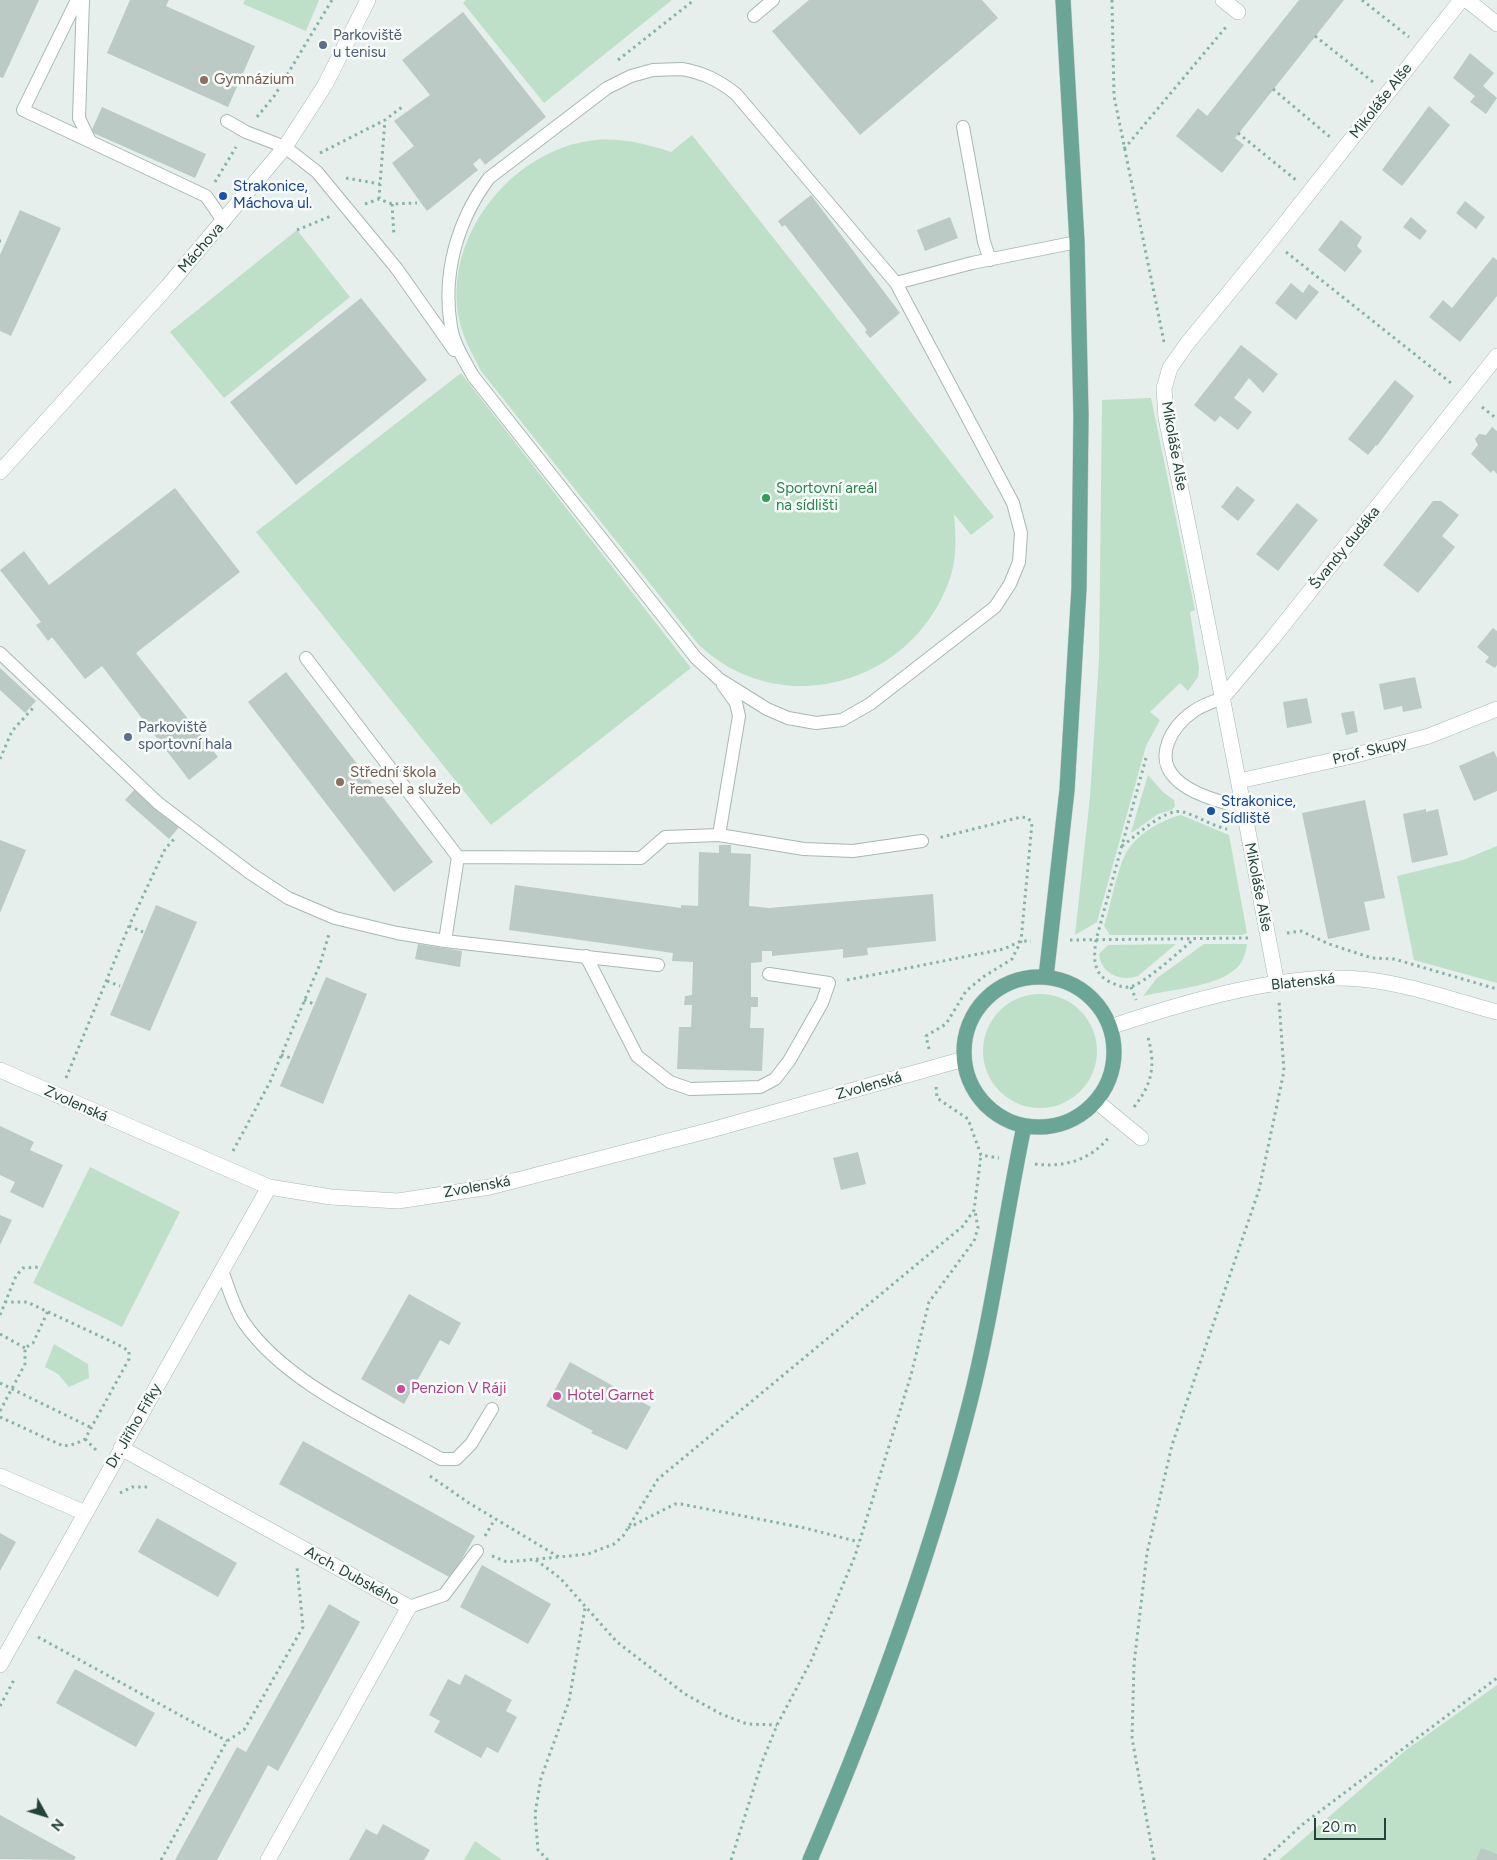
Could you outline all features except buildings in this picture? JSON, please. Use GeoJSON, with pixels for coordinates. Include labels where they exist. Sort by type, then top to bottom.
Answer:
{"type":"FeatureCollection","features":[{"type":"Feature","properties":{"kind":"main road"},"geometry":{"type":"LineString","coordinates":[[1046,977],[1067,790],[1079,588],[1082,415],[1077,242],[1063,0]]}},
{"type":"Feature","properties":{"kind":"main road"},"geometry":{"type":"LineString","coordinates":[[1046,977],[1067,982],[1085,993],[1100,1008],[1110,1027],[1114,1046],[1113,1066],[1107,1085],[1096,1101],[1081,1115],[1063,1124],[1044,1128],[1024,1126],[1001,1118],[982,1103],[970,1083],[964,1059],[965,1037],[972,1017],[986,999],[1004,986],[1024,978],[1046,977]]}},
{"type":"Feature","properties":{"kind":"main road"},"geometry":{"type":"LineString","coordinates":[[810,1860],[882,1685],[944,1497],[970,1401],[1002,1253],[1024,1126]]}},
{"type":"Feature","properties":{"kind":"street","name":"Máchova"},"geometry":{"type":"LineString","coordinates":[[0,472],[224,222],[285,147],[325,85],[368,0]]}},
{"type":"Feature","properties":{"kind":"street"},"geometry":{"type":"LineString","coordinates":[[1223,0],[1238,12]]}},
{"type":"Feature","properties":{"kind":"street","name":"Mikoláše Alše"},"geometry":{"type":"LineString","coordinates":[[1277,984],[1222,698],[1209,618],[1166,418],[1164,388],[1170,368],[1186,345],[1271,241],[1461,0]]}},
{"type":"Feature","properties":{"kind":"street"},"geometry":{"type":"LineString","coordinates":[[1467,0],[1497,24]]}},
{"type":"Feature","properties":{"kind":"street","name":"Švandy dudáka"},"geometry":{"type":"LineString","coordinates":[[1222,698],[1272,639],[1497,356]]}},
{"type":"Feature","properties":{"kind":"street","name":"Prof. Skupy"},"geometry":{"type":"LineString","coordinates":[[1239,781],[1352,756],[1429,736],[1497,709]]}},
{"type":"Feature","properties":{"kind":"street","name":"Blatenská"},"geometry":{"type":"LineString","coordinates":[[1110,1027],[1223,994],[1325,977],[1361,979],[1395,985],[1497,1012]]}},
{"type":"Feature","properties":{"kind":"street","name":"Zvolenská"},"geometry":{"type":"LineString","coordinates":[[0,1070],[58,1097],[269,1187],[331,1197],[398,1201],[490,1187],[711,1130],[964,1059]]}},
{"type":"Feature","properties":{"kind":"street"},"geometry":{"type":"LineString","coordinates":[[1096,1101],[1141,1138]]}},
{"type":"Feature","properties":{"kind":"street","name":"Dr. Jiřího Fifky"},"geometry":{"type":"LineString","coordinates":[[0,1665],[269,1187]]}},
{"type":"Feature","properties":{"kind":"street","name":"Arch. Dubského"},"geometry":{"type":"LineString","coordinates":[[121,1448],[409,1607],[268,1860]]}},
{"type":"Feature","properties":{"kind":"street"},"geometry":{"type":"LineString","coordinates":[[0,1476],[84,1514]]}},
{"type":"Feature","properties":{"kind":"lane"},"geometry":{"type":"LineString","coordinates":[[78,0],[23,110],[89,139],[206,196],[224,222]]}},
{"type":"Feature","properties":{"kind":"lane"},"geometry":{"type":"LineString","coordinates":[[83,0],[79,118],[89,139]]}},
{"type":"Feature","properties":{"kind":"lane"},"geometry":{"type":"LineString","coordinates":[[754,16],[773,0]]}},
{"type":"Feature","properties":{"kind":"lane"},"geometry":{"type":"LineString","coordinates":[[227,121],[246,132],[285,147],[317,172],[397,270],[473,376],[696,658],[719,679],[767,709],[788,718],[816,723],[842,720],[870,704],[973,626],[995,607],[1010,584],[1019,562],[1021,533],[1013,504],[896,283],[736,94],[718,80],[702,73],[682,69],[653,70],[631,76],[607,88],[489,178],[474,197],[454,247],[449,278],[451,328],[460,352],[473,376]]}},
{"type":"Feature","properties":{"kind":"lane"},"geometry":{"type":"LineString","coordinates":[[963,127],[984,242],[990,260]]}},
{"type":"Feature","properties":{"kind":"lane"},"geometry":{"type":"LineString","coordinates":[[896,283],[990,260],[1077,242]]}},
{"type":"Feature","properties":{"kind":"lane"},"geometry":{"type":"LineString","coordinates":[[0,653],[158,803],[250,873],[288,898],[334,918],[445,942],[658,965]]}},
{"type":"Feature","properties":{"kind":"lane"},"geometry":{"type":"LineString","coordinates":[[306,658],[458,857],[445,942]]}},
{"type":"Feature","properties":{"kind":"lane"},"geometry":{"type":"LineString","coordinates":[[719,679],[736,703],[739,716],[720,835]]}},
{"type":"Feature","properties":{"kind":"lane"},"geometry":{"type":"LineString","coordinates":[[1222,698],[1193,711],[1172,734],[1166,747],[1165,757],[1170,773],[1181,783],[1219,801],[1243,808]]}},
{"type":"Feature","properties":{"kind":"lane"},"geometry":{"type":"LineString","coordinates":[[458,857],[641,858],[665,837],[720,835],[804,849],[854,851],[922,841]]}},
{"type":"Feature","properties":{"kind":"lane"},"geometry":{"type":"LineString","coordinates":[[586,956],[638,1056],[670,1082],[690,1089],[760,1087],[775,1079],[789,1061],[822,1003],[829,983],[770,974]]}},
{"type":"Feature","properties":{"kind":"lane"},"geometry":{"type":"LineString","coordinates":[[222,1271],[244,1322],[265,1349],[298,1377],[441,1459],[456,1459],[471,1444],[492,1409]]}},
{"type":"Feature","properties":{"kind":"lane"},"geometry":{"type":"LineString","coordinates":[[409,1607],[444,1595],[477,1551]]}},
{"type":"Feature","properties":{"kind":"path"},"geometry":{"type":"LineString","coordinates":[[206,196],[246,132],[275,95],[332,0]]}},
{"type":"Feature","properties":{"kind":"path"},"geometry":{"type":"LineString","coordinates":[[1112,0],[1114,96],[1123,149],[1165,346]]}},
{"type":"Feature","properties":{"kind":"path"},"geometry":{"type":"LineString","coordinates":[[1362,0],[1423,48]]}},
{"type":"Feature","properties":{"kind":"path"},"geometry":{"type":"LineString","coordinates":[[1123,149],[1238,12]]}},
{"type":"Feature","properties":{"kind":"path"},"geometry":{"type":"LineString","coordinates":[[1315,36],[1388,93]]}},
{"type":"Feature","properties":{"kind":"path"},"geometry":{"type":"LineString","coordinates":[[1273,90],[1344,148]]}},
{"type":"Feature","properties":{"kind":"path"},"geometry":{"type":"LineString","coordinates":[[304,162],[385,120],[402,107]]}},
{"type":"Feature","properties":{"kind":"path"},"geometry":{"type":"LineString","coordinates":[[379,199],[385,120]]}},
{"type":"Feature","properties":{"kind":"path"},"geometry":{"type":"LineString","coordinates":[[1238,134],[1310,192]]}},
{"type":"Feature","properties":{"kind":"path"},"geometry":{"type":"LineString","coordinates":[[317,172],[380,184]]}},
{"type":"Feature","properties":{"kind":"path"},"geometry":{"type":"LineString","coordinates":[[392,204],[417,203]]}},
{"type":"Feature","properties":{"kind":"path"},"geometry":{"type":"LineString","coordinates":[[1271,241],[1497,419]]}},
{"type":"Feature","properties":{"kind":"path"},"geometry":{"type":"LineString","coordinates":[[0,759],[12,730],[44,696]]}},
{"type":"Feature","properties":{"kind":"path"},"geometry":{"type":"LineString","coordinates":[[1148,751],[1096,940],[1094,956],[1096,970],[1104,979],[1119,986],[1132,987],[1147,978],[1195,939]]}},
{"type":"Feature","properties":{"kind":"path"},"geometry":{"type":"LineString","coordinates":[[1122,847],[1161,817],[1172,812],[1181,811],[1222,828],[1248,832]]}},
{"type":"Feature","properties":{"kind":"path"},"geometry":{"type":"LineString","coordinates":[[477,1551],[507,1562],[588,1554],[614,1544],[623,1536],[658,1479],[971,1218],[981,1154],[968,1119],[937,1098],[926,1036],[946,1024],[966,991],[1012,958],[1021,941],[1032,824],[1028,818],[1021,817],[922,841]]}},
{"type":"Feature","properties":{"kind":"path"},"geometry":{"type":"LineString","coordinates":[[58,1097],[129,926],[165,849],[187,824]]}},
{"type":"Feature","properties":{"kind":"path"},"geometry":{"type":"LineString","coordinates":[[210,1163],[218,1144],[233,1151],[281,1055],[320,964],[334,918]]}},
{"type":"Feature","properties":{"kind":"path"},"geometry":{"type":"LineString","coordinates":[[129,926],[143,932]]}},
{"type":"Feature","properties":{"kind":"path"},"geometry":{"type":"LineString","coordinates":[[829,983],[1004,949],[1021,941],[1050,939],[1245,938],[1301,931],[1329,944],[1372,958],[1394,959],[1497,989]]}},
{"type":"Feature","properties":{"kind":"path"},"geometry":{"type":"LineString","coordinates":[[106,981],[120,986]]}},
{"type":"Feature","properties":{"kind":"path"},"geometry":{"type":"LineString","coordinates":[[1154,1860],[1132,1738],[1134,1664],[1147,1553],[1172,1445],[1259,1190],[1284,1071],[1277,984]]}},
{"type":"Feature","properties":{"kind":"path"},"geometry":{"type":"LineString","coordinates":[[981,1154],[1017,1161],[1060,1166],[1079,1160],[1104,1144],[1135,1106],[1152,1077],[1151,1047],[1132,987]]}},
{"type":"Feature","properties":{"kind":"path"},"geometry":{"type":"LineString","coordinates":[[304,1000],[314,1004]]}},
{"type":"Feature","properties":{"kind":"path"},"geometry":{"type":"LineString","coordinates":[[281,1055],[291,1058]]}},
{"type":"Feature","properties":{"kind":"path"},"geometry":{"type":"LineString","coordinates":[[731,1860],[762,1762],[777,1725],[811,1661],[859,1542],[911,1375],[930,1302],[974,1241],[978,1228],[974,1208]]}},
{"type":"Feature","properties":{"kind":"path"},"geometry":{"type":"LineString","coordinates":[[0,1315],[16,1276],[23,1268],[30,1265],[41,1267]]}},
{"type":"Feature","properties":{"kind":"path"},"geometry":{"type":"LineString","coordinates":[[0,1417],[63,1446],[85,1439],[129,1359],[129,1351],[48,1311],[27,1302],[6,1302]]}},
{"type":"Feature","properties":{"kind":"path"},"geometry":{"type":"LineString","coordinates":[[25,1348],[34,1343],[48,1311]]}},
{"type":"Feature","properties":{"kind":"path"},"geometry":{"type":"LineString","coordinates":[[0,1334],[25,1348]]}},
{"type":"Feature","properties":{"kind":"path"},"geometry":{"type":"LineString","coordinates":[[0,1411],[25,1364],[25,1348]]}},
{"type":"Feature","properties":{"kind":"path"},"geometry":{"type":"LineString","coordinates":[[0,1383],[92,1428]]}},
{"type":"Feature","properties":{"kind":"path"},"geometry":{"type":"LineString","coordinates":[[418,1446],[425,1472],[559,1557]]}},
{"type":"Feature","properties":{"kind":"path"},"geometry":{"type":"LineString","coordinates":[[115,1496],[132,1487],[155,1487]]}},
{"type":"Feature","properties":{"kind":"path"},"geometry":{"type":"LineString","coordinates":[[628,1528],[675,1504],[681,1504],[805,1528],[859,1542]]}},
{"type":"Feature","properties":{"kind":"path"},"geometry":{"type":"LineString","coordinates":[[160,1860],[227,1740],[244,1730],[303,1627],[296,1559]]}},
{"type":"Feature","properties":{"kind":"path"},"geometry":{"type":"LineString","coordinates":[[536,1560],[560,1578],[618,1642],[685,1694],[721,1714],[746,1724],[777,1725]]}},
{"type":"Feature","properties":{"kind":"path"},"geometry":{"type":"LineString","coordinates":[[548,1860],[538,1850],[535,1814],[541,1778],[569,1702],[585,1607]]}},
{"type":"Feature","properties":{"kind":"path"},"geometry":{"type":"LineString","coordinates":[[34,1645],[43,1628]]}},
{"type":"Feature","properties":{"kind":"path"},"geometry":{"type":"LineString","coordinates":[[38,1637],[227,1740]]}},
{"type":"Feature","properties":{"kind":"path"},"geometry":{"type":"LineString","coordinates":[[0,1706],[17,1675]]}},
{"type":"Feature","properties":{"kind":"path"},"geometry":{"type":"LineString","coordinates":[[1264,1860],[1303,1824],[1497,1678]]}},
{"type":"Feature","properties":{"kind":"green space"},"geometry":{"type":"Polygon","coordinates":[[[245,0],[319,0],[306,31],[243,4],[245,0]]]}},
{"type":"Feature","properties":{"kind":"green space"},"geometry":{"type":"Polygon","coordinates":[[[466,0],[672,0],[544,103],[463,3],[466,0]]]}},
{"type":"Feature","properties":{"kind":"green space"},"geometry":{"type":"Polygon","coordinates":[[[692,135],[994,517],[971,535],[954,514],[955,557],[952,573],[931,617],[905,646],[874,668],[840,681],[803,686],[766,682],[730,668],[698,644],[481,371],[466,341],[460,323],[457,291],[461,260],[472,230],[489,203],[511,179],[536,160],[565,147],[596,140],[615,140],[643,144],[671,152],[692,135]]]}},
{"type":"Feature","properties":{"kind":"green space"},"geometry":{"type":"Polygon","coordinates":[[[297,230],[350,297],[224,398],[170,332],[297,230]]]}},
{"type":"Feature","properties":{"kind":"green space"},"geometry":{"type":"Polygon","coordinates":[[[461,373],[691,668],[491,825],[256,532],[461,373]]]}},
{"type":"Feature","properties":{"kind":"green space"},"geometry":{"type":"Polygon","coordinates":[[[1151,398],[1195,610],[1190,612],[1199,668],[1198,677],[1188,691],[1180,683],[1150,712],[1160,720],[1146,746],[1097,922],[1075,935],[1090,797],[1099,659],[1102,400],[1151,398]]]}},
{"type":"Feature","properties":{"kind":"green space"},"geometry":{"type":"Polygon","coordinates":[[[1148,775],[1163,792],[1174,800],[1175,806],[1172,810],[1158,814],[1131,832],[1148,775]]]}},
{"type":"Feature","properties":{"kind":"green space"},"geometry":{"type":"Polygon","coordinates":[[[1181,815],[1229,835],[1247,933],[1242,935],[1110,935],[1104,926],[1119,871],[1129,848],[1149,829],[1181,815]]]}},
{"type":"Feature","properties":{"kind":"green space"},"geometry":{"type":"Polygon","coordinates":[[[1497,846],[1497,983],[1414,960],[1397,876],[1463,860],[1497,846]]]}},
{"type":"Feature","properties":{"kind":"green space"},"geometry":{"type":"Polygon","coordinates":[[[1176,944],[1138,976],[1132,978],[1113,975],[1104,967],[1099,954],[1108,945],[1176,944]]]}},
{"type":"Feature","properties":{"kind":"green space"},"geometry":{"type":"Polygon","coordinates":[[[1204,944],[1247,944],[1245,955],[1236,969],[1214,981],[1143,996],[1157,978],[1204,944]]]}},
{"type":"Feature","properties":{"kind":"green space"},"geometry":{"type":"Polygon","coordinates":[[[1040,994],[1062,999],[1080,1011],[1092,1029],[1097,1051],[1092,1073],[1080,1091],[1062,1103],[1040,1108],[1018,1103],[1000,1091],[988,1073],[983,1051],[988,1029],[1000,1011],[1018,999],[1040,994]]]}},
{"type":"Feature","properties":{"kind":"green space"},"geometry":{"type":"Polygon","coordinates":[[[90,1167],[180,1212],[122,1327],[33,1283],[90,1167]]]}},
{"type":"Feature","properties":{"kind":"green space"},"geometry":{"type":"Polygon","coordinates":[[[54,1344],[88,1364],[89,1378],[69,1387],[58,1374],[45,1367],[54,1344]]]}},
{"type":"Feature","properties":{"kind":"green space"},"geometry":{"type":"Polygon","coordinates":[[[1497,1685],[1497,1860],[1279,1860],[1406,1750],[1497,1685]]]}},
{"type":"Feature","properties":{"kind":"green space"},"geometry":{"type":"Polygon","coordinates":[[[475,1841],[502,1860],[464,1860],[475,1841]]]}},
{"type":"Feature","properties":{"kind":"place","name":"Parkoviště u tenisu"},"geometry":{"type":"Point","coordinates":[323,45]}},
{"type":"Feature","properties":{"kind":"place","name":"Gymnázium"},"geometry":{"type":"Point","coordinates":[204,80]}},
{"type":"Feature","properties":{"kind":"place","name":"Strakonice, Máchova ul."},"geometry":{"type":"Point","coordinates":[223,196]}},
{"type":"Feature","properties":{"kind":"place","name":"Sportovní areál na sídlišti"},"geometry":{"type":"Point","coordinates":[766,498]}},
{"type":"Feature","properties":{"kind":"place","name":"Parkoviště sportovní hala"},"geometry":{"type":"Point","coordinates":[128,737]}},
{"type":"Feature","properties":{"kind":"place","name":"Střední škola řemesel a služeb"},"geometry":{"type":"Point","coordinates":[340,782]}},
{"type":"Feature","properties":{"kind":"place","name":"Strakonice, Sídliště"},"geometry":{"type":"Point","coordinates":[1211,811]}},
{"type":"Feature","properties":{"kind":"place","name":"Penzion V Ráji"},"geometry":{"type":"Point","coordinates":[401,1389]}},
{"type":"Feature","properties":{"kind":"place","name":"Hotel Garnet"},"geometry":{"type":"Point","coordinates":[557,1396]}}]}
